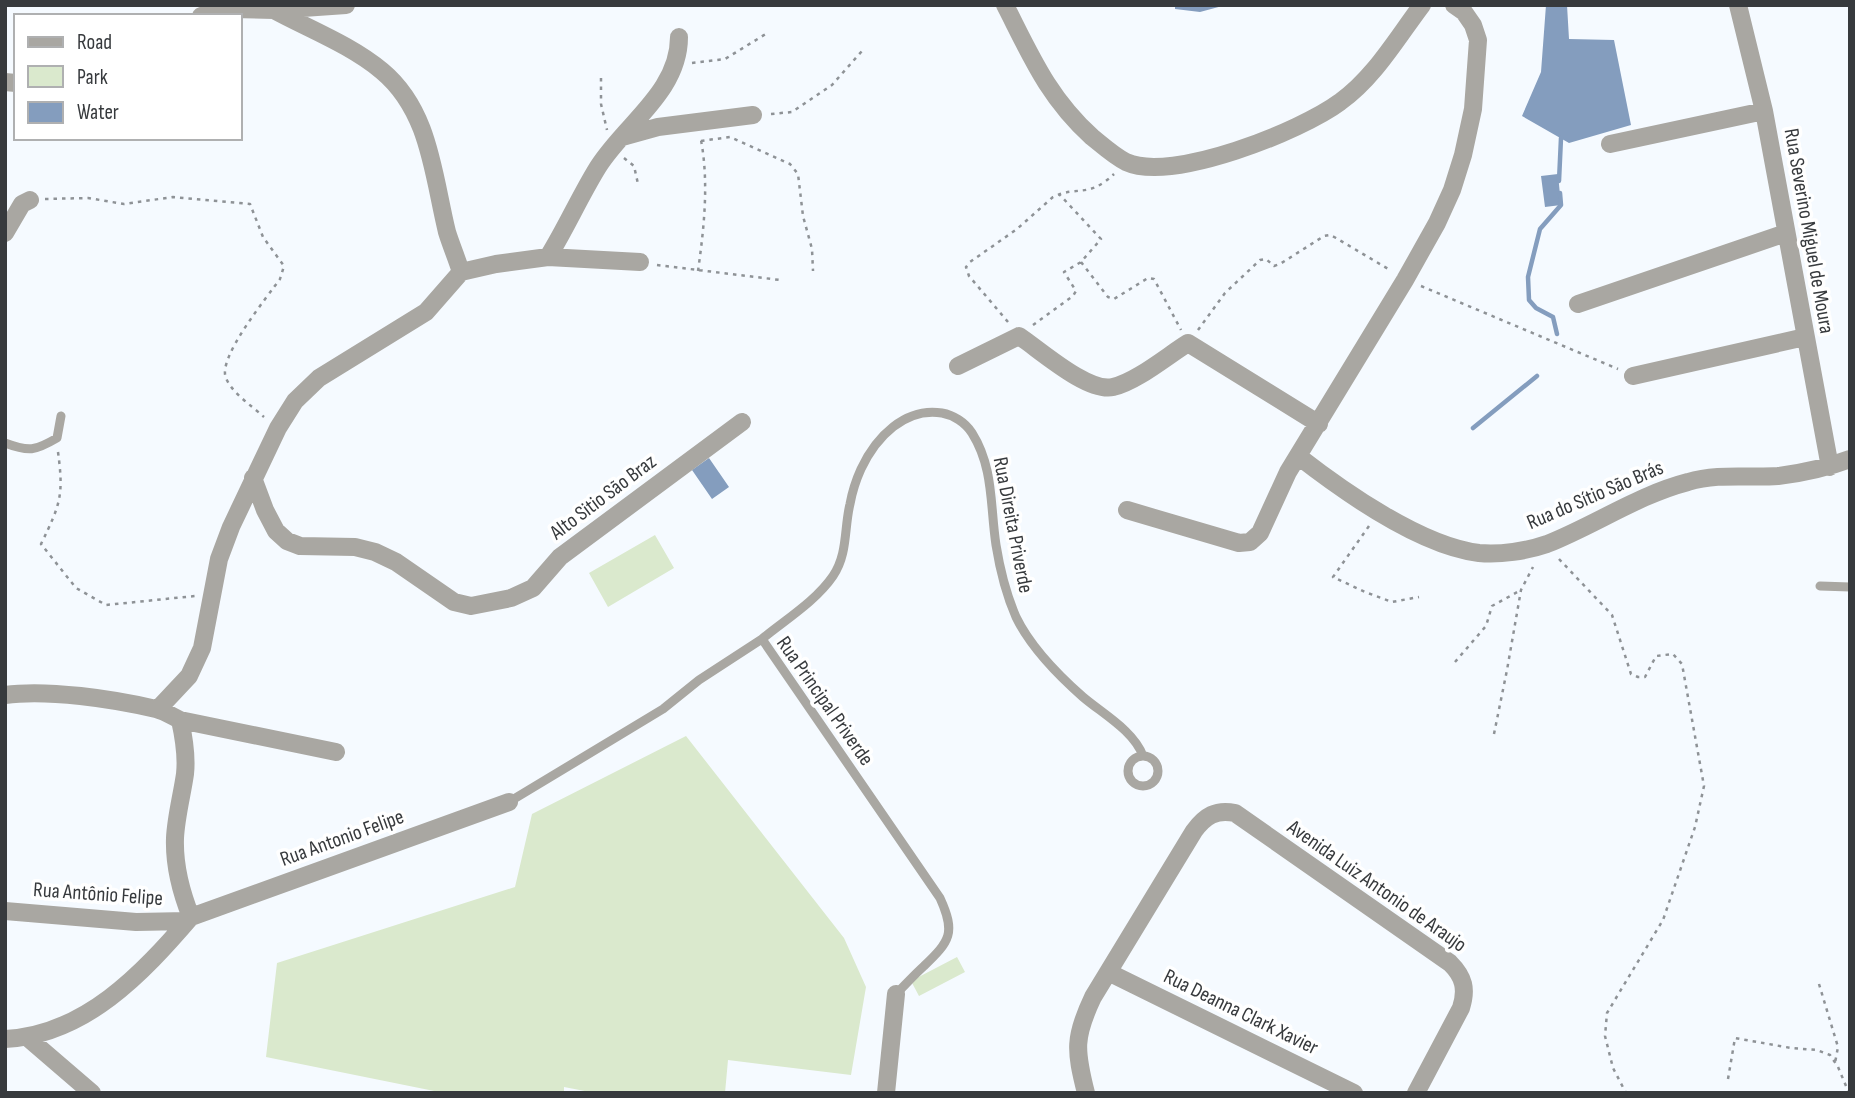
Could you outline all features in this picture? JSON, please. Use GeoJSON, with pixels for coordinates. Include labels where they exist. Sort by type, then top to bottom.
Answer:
{"type":"FeatureCollection","features":[{"type":"Feature","properties":{"kind":"street"},"geometry":{"type":"LineString","coordinates":[[210,14],[232,9],[274,10],[346,5]]}},
{"type":"Feature","properties":{"kind":"street"},"geometry":{"type":"LineString","coordinates":[[1005,5],[1046,85],[1083,129],[1126,162],[1153,167],[1181,166],[1216,157],[1311,120],[1340,102],[1362,83],[1422,5]]}},
{"type":"Feature","properties":{"kind":"street"},"geometry":{"type":"LineString","coordinates":[[1127,510],[1239,543],[1250,542],[1260,533],[1279,488],[1405,280],[1452,190],[1473,109],[1478,40],[1473,25],[1464,12],[1454,5]]}},
{"type":"Feature","properties":{"kind":"street","name":"Rua Severino Miguel de Moura"},"geometry":{"type":"LineString","coordinates":[[1738,5],[1764,111],[1830,467]]}},
{"type":"Feature","properties":{"kind":"street"},"geometry":{"type":"LineString","coordinates":[[274,10],[382,70],[405,95],[419,119],[432,158],[448,232],[461,272]]}},
{"type":"Feature","properties":{"kind":"street"},"geometry":{"type":"LineString","coordinates":[[548,257],[599,165],[661,90],[673,71],[679,52],[679,37]]}},
{"type":"Feature","properties":{"kind":"street"},"geometry":{"type":"LineString","coordinates":[[1610,144],[1764,111]]}},
{"type":"Feature","properties":{"kind":"street"},"geometry":{"type":"LineString","coordinates":[[622,137],[658,127],[699,132],[753,115]]}},
{"type":"Feature","properties":{"kind":"street"},"geometry":{"type":"LineString","coordinates":[[5,233],[22,204],[30,200]]}},
{"type":"Feature","properties":{"kind":"street"},"geometry":{"type":"LineString","coordinates":[[1578,304],[1786,233]]}},
{"type":"Feature","properties":{"kind":"street"},"geometry":{"type":"LineString","coordinates":[[158,709],[189,676],[202,648],[219,559],[253,478],[295,401],[319,378],[426,312],[461,272],[548,257],[640,262]]}},
{"type":"Feature","properties":{"kind":"street"},"geometry":{"type":"LineString","coordinates":[[958,366],[1019,336],[1091,385],[1113,387],[1188,343],[1319,424]]}},
{"type":"Feature","properties":{"kind":"street"},"geometry":{"type":"LineString","coordinates":[[1633,376],[1805,337]]}},
{"type":"Feature","properties":{"kind":"street","name":"Alto Sitio São Braz"},"geometry":{"type":"LineString","coordinates":[[253,478],[276,531],[287,541],[299,546],[355,547],[375,552],[396,562],[454,603],[471,606],[511,598],[533,587],[560,556],[742,422]]}},
{"type":"Feature","properties":{"kind":"street","name":"Rua do Sítio São Brás"},"geometry":{"type":"LineString","coordinates":[[1298,456],[1344,490],[1379,511],[1454,548],[1480,553],[1506,553],[1545,544],[1658,492],[1709,476],[1776,476],[1830,467],[1850,459]]}},
{"type":"Feature","properties":{"kind":"street"},"geometry":{"type":"LineString","coordinates":[[5,695],[18,693],[77,696],[158,709],[180,720],[337,752]]}},
{"type":"Feature","properties":{"kind":"street"},"geometry":{"type":"LineString","coordinates":[[5,1039],[28,1038],[62,1027],[97,1008],[128,984],[160,953],[189,919],[176,868],[175,838],[185,772],[185,747],[180,720]]}},
{"type":"Feature","properties":{"kind":"street","name":"Rua Antonio Felipe"},"geometry":{"type":"LineString","coordinates":[[189,919],[509,802]]}},
{"type":"Feature","properties":{"kind":"street","name":"Avenida Luiz Antonio de Araujo"},"geometry":{"type":"LineString","coordinates":[[1108,972],[1194,831],[1208,816],[1226,811],[1235,813],[1450,963],[1460,974],[1465,996],[1461,1008],[1416,1093]]}},
{"type":"Feature","properties":{"kind":"street","name":"Rua Antônio Felipe"},"geometry":{"type":"LineString","coordinates":[[5,911],[136,922],[189,919]]}},
{"type":"Feature","properties":{"kind":"street"},"geometry":{"type":"LineString","coordinates":[[1086,1093],[1078,1060],[1077,1040],[1082,1020],[1108,972]]}},
{"type":"Feature","properties":{"kind":"street","name":"Rua Deanna Clark Xavier"},"geometry":{"type":"LineString","coordinates":[[1108,972],[1354,1093]]}},
{"type":"Feature","properties":{"kind":"street"},"geometry":{"type":"LineString","coordinates":[[886,1093],[896,994]]}},
{"type":"Feature","properties":{"kind":"street"},"geometry":{"type":"LineString","coordinates":[[28,1038],[92,1093]]}},
{"type":"Feature","properties":{"kind":"lane","name":"Rua Direita Priverde"},"geometry":{"type":"LineString","coordinates":[[762,639],[809,601],[833,577],[842,558],[850,504],[861,470],[874,447],[889,430],[909,416],[928,411],[953,415],[970,430],[985,459],[991,485],[996,544],[1003,584],[1017,618],[1033,646],[1059,674],[1135,740],[1143,756]]}},
{"type":"Feature","properties":{"kind":"lane"},"geometry":{"type":"LineString","coordinates":[[5,443],[23,450],[38,449],[57,438],[61,416]]}},
{"type":"Feature","properties":{"kind":"lane"},"geometry":{"type":"LineString","coordinates":[[1820,586],[1850,587]]}},
{"type":"Feature","properties":{"kind":"lane","name":"Rua Principal Priverde"},"geometry":{"type":"LineString","coordinates":[[509,802],[663,709],[699,680],[762,639],[940,898],[948,915],[949,931],[943,948],[896,994]]}},
{"type":"Feature","properties":{"kind":"path"},"geometry":{"type":"LineString","coordinates":[[673,71],[687,64],[725,59],[769,32]]}},
{"type":"Feature","properties":{"kind":"path"},"geometry":{"type":"LineString","coordinates":[[753,115],[792,112],[832,85],[862,51]]}},
{"type":"Feature","properties":{"kind":"path"},"geometry":{"type":"LineString","coordinates":[[698,271],[705,227],[706,178],[699,132],[730,137],[790,164],[798,174],[813,271]]}},
{"type":"Feature","properties":{"kind":"path"},"geometry":{"type":"LineString","coordinates":[[1059,194],[1101,239],[1081,262],[1064,272],[1075,288],[1073,296],[1019,336],[969,276],[966,267],[1059,194],[1085,192],[1102,185],[1126,162]]}},
{"type":"Feature","properties":{"kind":"path"},"geometry":{"type":"LineString","coordinates":[[30,200],[88,198],[124,204],[173,197],[250,204],[263,237],[284,266],[280,279],[233,349],[224,369],[226,378],[237,393],[278,428]]}},
{"type":"Feature","properties":{"kind":"path"},"geometry":{"type":"LineString","coordinates":[[1081,262],[1108,297],[1114,299],[1148,278],[1154,279],[1188,343],[1225,293],[1260,260],[1266,259],[1275,266],[1330,235],[1405,280],[1633,376]]}},
{"type":"Feature","properties":{"kind":"path"},"geometry":{"type":"LineString","coordinates":[[640,262],[780,280]]}},
{"type":"Feature","properties":{"kind":"path"},"geometry":{"type":"LineString","coordinates":[[57,438],[62,480],[59,506],[41,544],[76,588],[106,605],[212,593]]}},
{"type":"Feature","properties":{"kind":"path"},"geometry":{"type":"LineString","coordinates":[[1379,511],[1333,577],[1392,602],[1419,597]]}},
{"type":"Feature","properties":{"kind":"path"},"geometry":{"type":"LineString","coordinates":[[1494,734],[1521,590],[1545,544],[1612,615],[1630,674],[1645,677],[1656,656],[1673,654],[1682,664],[1704,786],[1695,827],[1663,920],[1607,1013],[1605,1036],[1613,1068],[1626,1093]]}},
{"type":"Feature","properties":{"kind":"path"},"geometry":{"type":"LineString","coordinates":[[1455,662],[1486,626],[1492,606],[1521,590]]}},
{"type":"Feature","properties":{"kind":"path"},"geometry":{"type":"LineString","coordinates":[[1819,984],[1838,1048],[1835,1063]]}},
{"type":"Feature","properties":{"kind":"path"},"geometry":{"type":"LineString","coordinates":[[1728,1079],[1735,1038],[1817,1050],[1830,1055],[1849,1093]]}},
{"type":"Feature","properties":{"kind":"green space"},"geometry":{"type":"Polygon","coordinates":[[[655,535],[674,568],[608,607],[589,573],[655,535]]]}},
{"type":"Feature","properties":{"kind":"green space"},"geometry":{"type":"Polygon","coordinates":[[[686,736],[844,938],[866,987],[851,1075],[728,1060],[725,1093],[595,1093],[564,1087],[564,1093],[444,1093],[266,1057],[277,963],[515,887],[532,814],[686,736]]]}},
{"type":"Feature","properties":{"kind":"green space"},"geometry":{"type":"Polygon","coordinates":[[[957,957],[965,972],[919,996],[911,981],[957,957]]]}},
{"type":"Feature","properties":{"kind":"water"},"geometry":{"type":"Polygon","coordinates":[[[1175,5],[1226,5],[1200,12],[1175,9],[1175,5]]]}},
{"type":"Feature","properties":{"kind":"water"},"geometry":{"type":"Polygon","coordinates":[[[1546,5],[1567,5],[1569,39],[1614,40],[1631,125],[1569,143],[1522,116],[1541,72],[1546,5]]]}},
{"type":"Feature","properties":{"kind":"water"},"geometry":{"type":"Polygon","coordinates":[[[1558,174],[1561,205],[1545,207],[1541,176],[1558,174]]]}},
{"type":"Feature","properties":{"kind":"water"},"geometry":{"type":"Polygon","coordinates":[[[709,458],[729,487],[712,499],[692,470],[709,458]]]}},
{"type":"Feature","properties":{"kind":"waterway"},"geometry":{"type":"LineString","coordinates":[[1559,181],[1561,138]]}},
{"type":"Feature","properties":{"kind":"waterway"},"geometry":{"type":"LineString","coordinates":[[1557,334],[1553,317],[1536,308],[1529,300],[1528,277],[1540,229],[1561,205],[1560,193]]}},
{"type":"Feature","properties":{"kind":"waterway"},"geometry":{"type":"LineString","coordinates":[[1473,428],[1537,376]]}}]}
